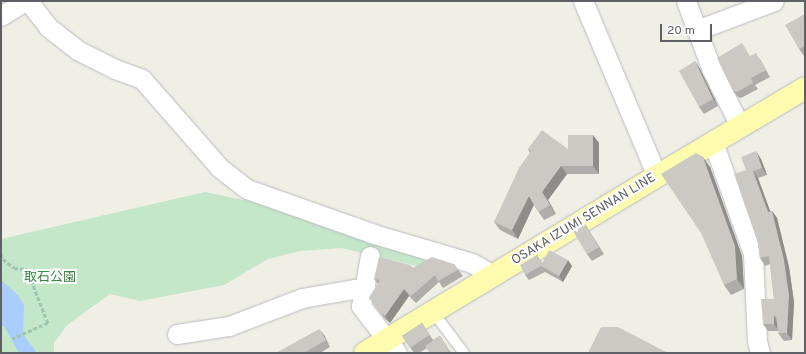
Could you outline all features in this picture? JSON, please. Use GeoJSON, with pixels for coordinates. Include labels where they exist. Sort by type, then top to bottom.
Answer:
{"type":"FeatureCollection","features":[{"type":"Feature","properties":{"kind":"main road","name":"OSAKA IZUMI SENNAN LINE"},"geometry":{"type":"LineString","coordinates":[[365,353],[392,346],[433,312],[805,88]]}},
{"type":"Feature","properties":{"kind":"street"},"geometry":{"type":"LineString","coordinates":[[1,16],[26,1],[48,27],[77,50],[115,69],[142,79],[220,168],[247,189],[374,234],[472,263],[493,275]]}},
{"type":"Feature","properties":{"kind":"street"},"geometry":{"type":"LineString","coordinates":[[583,1],[657,176]]}},
{"type":"Feature","properties":{"kind":"street"},"geometry":{"type":"LineString","coordinates":[[686,1],[712,70],[740,126]]}},
{"type":"Feature","properties":{"kind":"street"},"geometry":{"type":"LineString","coordinates":[[697,30],[774,1]]}},
{"type":"Feature","properties":{"kind":"street"},"geometry":{"type":"LineString","coordinates":[[713,142],[752,254],[757,341],[760,353]]}},
{"type":"Feature","properties":{"kind":"street"},"geometry":{"type":"LineString","coordinates":[[370,256],[361,306],[392,346]]}},
{"type":"Feature","properties":{"kind":"street"},"geometry":{"type":"LineString","coordinates":[[177,334],[229,326],[302,298],[365,287]]}},
{"type":"Feature","properties":{"kind":"lane"},"geometry":{"type":"LineString","coordinates":[[433,312],[464,353]]}},
{"type":"Feature","properties":{"kind":"path"},"geometry":{"type":"LineString","coordinates":[[1,254],[3,259],[14,268],[27,269],[48,323],[12,339]]}},
{"type":"Feature","properties":{"kind":"green space","name":"取石公園"},"geometry":{"type":"Polygon","coordinates":[[[205,192],[253,202],[431,257],[421,267],[342,248],[300,251],[268,259],[224,285],[140,301],[110,294],[67,325],[54,343],[54,353],[1,353],[1,239],[205,192]]]}},
{"type":"Feature","properties":{"kind":"water"},"geometry":{"type":"Polygon","coordinates":[[[1,280],[18,295],[24,305],[23,334],[37,353],[19,353],[4,326],[1,326],[1,280]]]}},
{"type":"Feature","properties":{"kind":"building"},"geometry":{"type":"Polygon","coordinates":[[[805,14],[805,46],[799,49],[785,25],[805,14]]]}},
{"type":"Feature","properties":{"kind":"building"},"geometry":{"type":"Polygon","coordinates":[[[742,43],[750,56],[756,53],[766,70],[751,78],[753,83],[737,92],[733,91],[717,58],[742,43]]]}},
{"type":"Feature","properties":{"kind":"building"},"geometry":{"type":"Polygon","coordinates":[[[695,61],[713,99],[699,107],[679,71],[695,61]]]}},
{"type":"Feature","properties":{"kind":"building"},"geometry":{"type":"Polygon","coordinates":[[[542,130],[568,149],[568,135],[593,135],[593,166],[561,166],[542,192],[550,205],[538,212],[529,196],[512,230],[494,222],[519,168],[531,151],[528,149],[542,130]]]}},
{"type":"Feature","properties":{"kind":"building"},"geometry":{"type":"Polygon","coordinates":[[[756,151],[762,168],[753,171],[768,212],[772,211],[784,260],[789,295],[787,333],[778,333],[776,316],[774,316],[774,324],[763,324],[761,299],[774,299],[769,256],[760,258],[758,243],[734,174],[746,170],[741,157],[756,151]]]}},
{"type":"Feature","properties":{"kind":"building"},"geometry":{"type":"Polygon","coordinates":[[[696,153],[703,157],[735,246],[737,279],[724,285],[701,233],[661,174],[696,153]]]}},
{"type":"Feature","properties":{"kind":"building"},"geometry":{"type":"Polygon","coordinates":[[[585,224],[599,247],[587,254],[573,231],[585,224]]]}},
{"type":"Feature","properties":{"kind":"building"},"geometry":{"type":"Polygon","coordinates":[[[549,250],[568,260],[559,276],[541,266],[525,275],[520,265],[537,255],[542,264],[549,250]]]}},
{"type":"Feature","properties":{"kind":"building"},"geometry":{"type":"Polygon","coordinates":[[[379,257],[410,265],[413,268],[432,257],[454,264],[458,270],[438,281],[435,275],[411,296],[404,289],[385,316],[369,298],[380,280],[374,279],[379,257]]]}},
{"type":"Feature","properties":{"kind":"building"},"geometry":{"type":"Polygon","coordinates":[[[422,323],[430,335],[410,348],[402,336],[422,323]]]}},
{"type":"Feature","properties":{"kind":"building"},"geometry":{"type":"Polygon","coordinates":[[[601,327],[618,327],[668,353],[588,353],[601,327]]]}},
{"type":"Feature","properties":{"kind":"building"},"geometry":{"type":"Polygon","coordinates":[[[319,329],[326,340],[304,353],[276,353],[319,329]]]}},
{"type":"Feature","properties":{"kind":"building"},"geometry":{"type":"Polygon","coordinates":[[[440,336],[449,351],[447,353],[430,353],[425,346],[440,336]]]}}]}
